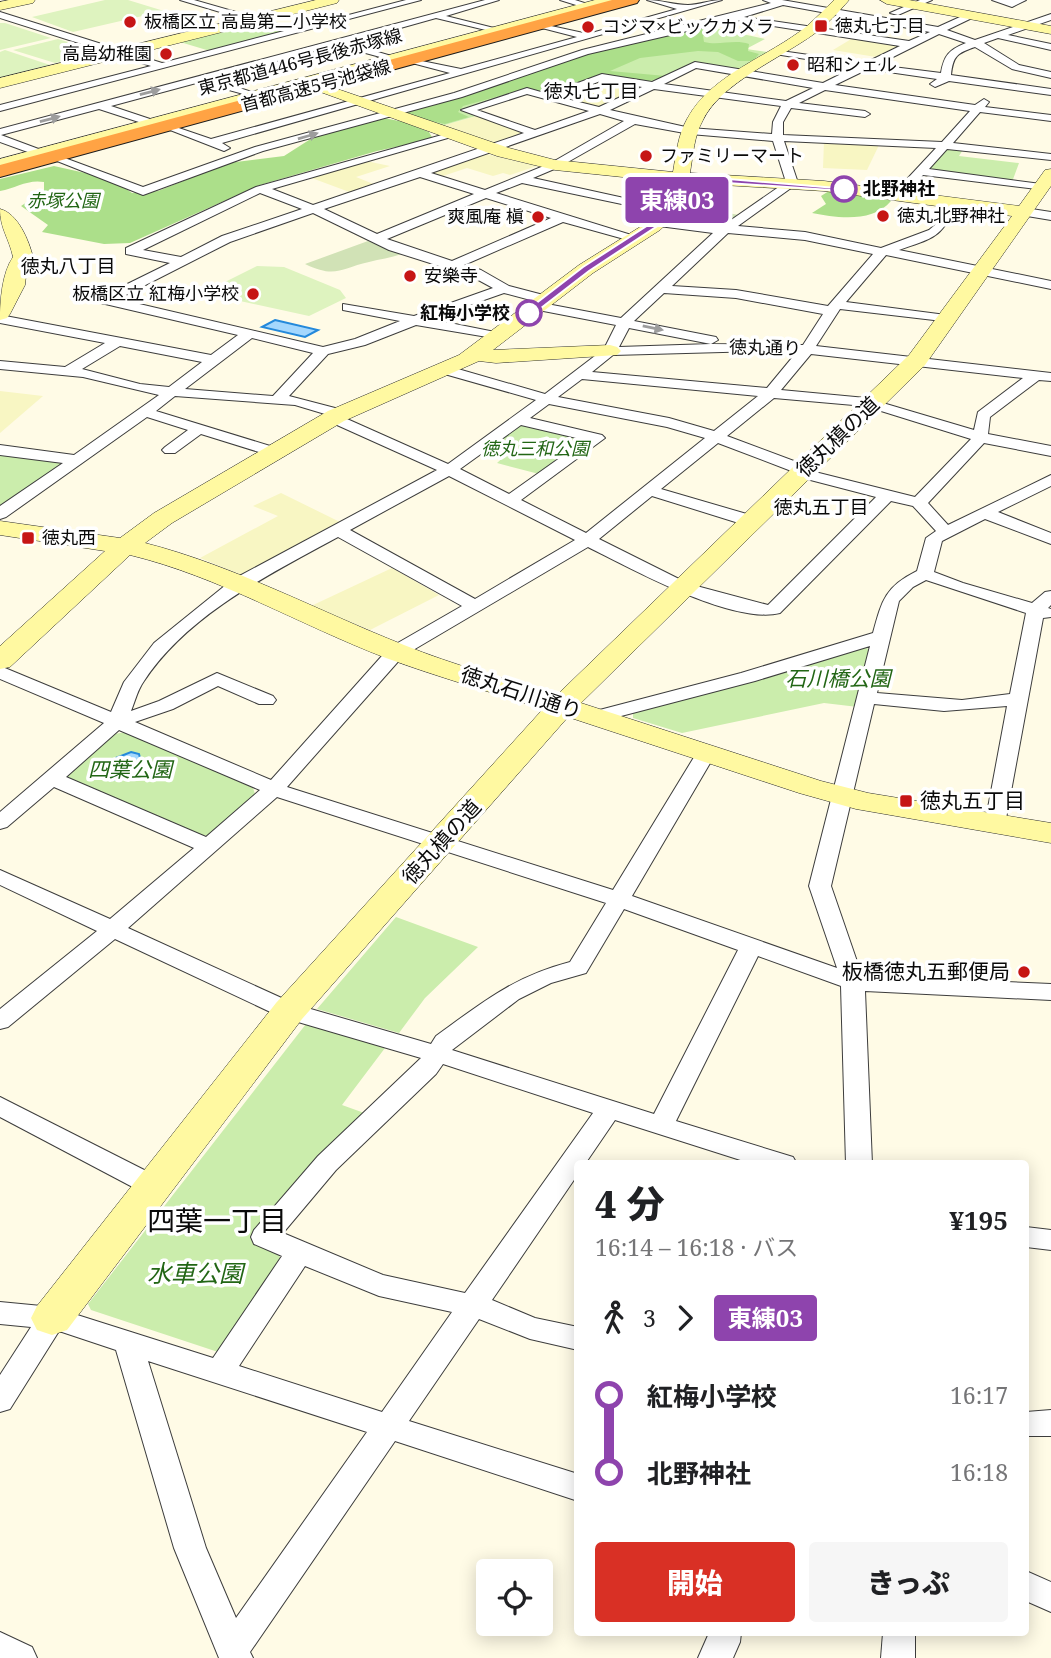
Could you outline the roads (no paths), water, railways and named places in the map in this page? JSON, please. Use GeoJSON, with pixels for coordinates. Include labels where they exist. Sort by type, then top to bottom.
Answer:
{"type":"FeatureCollection","features":[{"type":"Feature","properties":{"kind":"highway","name":"首都高速5号池袋線"},"geometry":{"type":"LineString","coordinates":[[0,169],[622,0]]}},
{"type":"Feature","properties":{"kind":"highway","name":"首都高速5号池袋線"},"geometry":{"type":"LineString","coordinates":[[0,169],[631,0]]}},
{"type":"Feature","properties":{"kind":"street"},"geometry":{"type":"LineString","coordinates":[[1,8],[28,0]]}},
{"type":"Feature","properties":{"kind":"street"},"geometry":{"type":"LineString","coordinates":[[184,0],[392,59]]}},
{"type":"Feature","properties":{"kind":"street"},"geometry":{"type":"LineString","coordinates":[[0,83],[331,0]]}},
{"type":"Feature","properties":{"kind":"street"},"geometry":{"type":"LineString","coordinates":[[375,0],[495,31]]}},
{"type":"Feature","properties":{"kind":"street"},"geometry":{"type":"LineString","coordinates":[[0,108],[417,0]]}},
{"type":"Feature","properties":{"kind":"street"},"geometry":{"type":"LineString","coordinates":[[0,132],[495,0]]}},
{"type":"Feature","properties":{"kind":"street"},"geometry":{"type":"LineString","coordinates":[[565,0],[589,6]]}},
{"type":"Feature","properties":{"kind":"street","name":"東京都道446号長後赤塚線"},"geometry":{"type":"LineString","coordinates":[[0,169],[40,153],[610,0]]}},
{"type":"Feature","properties":{"kind":"street","name":"東京都道446号長後赤塚線"},"geometry":{"type":"LineString","coordinates":[[0,169],[58,159],[640,0]]}},
{"type":"Feature","properties":{"kind":"street"},"geometry":{"type":"LineString","coordinates":[[652,0],[736,18],[908,44]]}},
{"type":"Feature","properties":{"kind":"street"},"geometry":{"type":"LineString","coordinates":[[212,143],[718,0]]}},
{"type":"Feature","properties":{"kind":"street"},"geometry":{"type":"LineString","coordinates":[[765,0],[937,30],[977,44],[1016,67],[1051,75]]}},
{"type":"Feature","properties":{"kind":"street"},"geometry":{"type":"LineString","coordinates":[[0,661],[125,545],[163,518],[337,416],[477,354],[586,269],[664,217],[679,195],[690,131],[700,112],[715,95],[744,73],[811,30],[842,0]]}},
{"type":"Feature","properties":{"kind":"street"},"geometry":{"type":"LineString","coordinates":[[887,0],[921,3],[1051,30]]}},
{"type":"Feature","properties":{"kind":"street"},"geometry":{"type":"LineString","coordinates":[[996,0],[1012,4],[1022,0]]}},
{"type":"Feature","properties":{"kind":"street"},"geometry":{"type":"LineString","coordinates":[[58,159],[143,191],[194,169],[463,93],[568,57],[736,18],[781,3]]}},
{"type":"Feature","properties":{"kind":"street"},"geometry":{"type":"LineString","coordinates":[[880,19],[921,3]]}},
{"type":"Feature","properties":{"kind":"street"},"geometry":{"type":"LineString","coordinates":[[1,8],[119,53],[254,96]]}},
{"type":"Feature","properties":{"kind":"street"},"geometry":{"type":"LineString","coordinates":[[792,183],[776,138],[782,113],[788,104],[971,15]]}},
{"type":"Feature","properties":{"kind":"street"},"geometry":{"type":"LineString","coordinates":[[945,79],[951,53],[1051,18]]}},
{"type":"Feature","properties":{"kind":"street"},"geometry":{"type":"LineString","coordinates":[[545,26],[617,44]]}},
{"type":"Feature","properties":{"kind":"street"},"geometry":{"type":"LineString","coordinates":[[1000,36],[1051,47]]}},
{"type":"Feature","properties":{"kind":"street"},"geometry":{"type":"LineString","coordinates":[[170,40],[212,53]]}},
{"type":"Feature","properties":{"kind":"street"},"geometry":{"type":"LineString","coordinates":[[775,53],[1051,92]]}},
{"type":"Feature","properties":{"kind":"street"},"geometry":{"type":"LineString","coordinates":[[848,56],[876,60]]}},
{"type":"Feature","properties":{"kind":"street"},"geometry":{"type":"LineString","coordinates":[[415,61],[496,81]]}},
{"type":"Feature","properties":{"kind":"street"},"geometry":{"type":"LineString","coordinates":[[504,289],[359,342],[323,351],[106,300],[240,234],[600,111],[695,65],[819,87],[1051,118]]}},
{"type":"Feature","properties":{"kind":"street"},"geometry":{"type":"LineString","coordinates":[[898,195],[1016,67]]}},
{"type":"Feature","properties":{"kind":"street"},"geometry":{"type":"LineString","coordinates":[[548,97],[602,77],[865,114],[945,79]]}},
{"type":"Feature","properties":{"kind":"street"},"geometry":{"type":"LineString","coordinates":[[20,78],[152,123]]}},
{"type":"Feature","properties":{"kind":"street"},"geometry":{"type":"LineString","coordinates":[[320,88],[491,148],[555,165],[616,174],[792,183],[951,202],[1045,191]]}},
{"type":"Feature","properties":{"kind":"street"},"geometry":{"type":"LineString","coordinates":[[534,133],[466,110],[527,91],[634,120],[690,131],[776,138],[944,145],[1051,157]]}},
{"type":"Feature","properties":{"kind":"street"},"geometry":{"type":"LineString","coordinates":[[865,114],[865,141]]}},
{"type":"Feature","properties":{"kind":"street"},"geometry":{"type":"LineString","coordinates":[[376,239],[555,165],[634,120]]}},
{"type":"Feature","properties":{"kind":"street"},"geometry":{"type":"LineString","coordinates":[[170,128],[243,155]]}},
{"type":"Feature","properties":{"kind":"street"},"geometry":{"type":"LineString","coordinates":[[181,261],[130,251],[260,189],[453,135]]}},
{"type":"Feature","properties":{"kind":"street"},"geometry":{"type":"LineString","coordinates":[[0,138],[40,153]]}},
{"type":"Feature","properties":{"kind":"street"},"geometry":{"type":"LineString","coordinates":[[371,158],[635,238]]}},
{"type":"Feature","properties":{"kind":"street"},"geometry":{"type":"LineString","coordinates":[[919,171],[1045,191]]}},
{"type":"Feature","properties":{"kind":"street"},"geometry":{"type":"LineString","coordinates":[[521,179],[724,230],[805,236],[1051,285]]}},
{"type":"Feature","properties":{"kind":"street"},"geometry":{"type":"LineString","coordinates":[[117,722],[133,682],[146,663],[178,632],[238,584],[449,470],[519,420],[610,351],[625,322],[724,230],[792,183]]}},
{"type":"Feature","properties":{"kind":"street"},"geometry":{"type":"LineString","coordinates":[[260,189],[340,219],[376,239],[476,274],[504,289],[542,303],[707,339],[728,347]]}},
{"type":"Feature","properties":{"kind":"street","name":"徳丸槙の道"},"geometry":{"type":"LineString","coordinates":[[52,1318],[289,1011],[562,706],[917,360],[1045,191]]}},
{"type":"Feature","properties":{"kind":"street"},"geometry":{"type":"LineString","coordinates":[[0,1021],[111,931],[274,789],[397,652],[587,540],[771,393],[807,349],[834,308],[883,251],[933,233],[940,227],[951,202]]}},
{"type":"Feature","properties":{"kind":"street"},"geometry":{"type":"LineString","coordinates":[[0,214],[19,239],[23,257],[11,269]]}},
{"type":"Feature","properties":{"kind":"street"},"geometry":{"type":"LineString","coordinates":[[197,218],[240,234]]}},
{"type":"Feature","properties":{"kind":"street"},"geometry":{"type":"LineString","coordinates":[[452,266],[562,218]]}},
{"type":"Feature","properties":{"kind":"street"},"geometry":{"type":"LineString","coordinates":[[0,235],[11,269],[3,304]]}},
{"type":"Feature","properties":{"kind":"street"},"geometry":{"type":"LineString","coordinates":[[660,289],[736,294],[834,308],[892,310],[946,319]]}},
{"type":"Feature","properties":{"kind":"street"},"geometry":{"type":"LineString","coordinates":[[348,307],[499,337]]}},
{"type":"Feature","properties":{"kind":"street"},"geometry":{"type":"LineString","coordinates":[[0,319],[213,360]]}},
{"type":"Feature","properties":{"kind":"street"},"geometry":{"type":"LineString","coordinates":[[0,514],[145,412],[249,334]]}},
{"type":"Feature","properties":{"kind":"street"},"geometry":{"type":"LineString","coordinates":[[68,371],[118,342]]}},
{"type":"Feature","properties":{"kind":"street","name":"徳丸通り"},"geometry":{"type":"LineString","coordinates":[[477,354],[496,357],[728,347],[807,349],[1043,377]]}},
{"type":"Feature","properties":{"kind":"street"},"geometry":{"type":"LineString","coordinates":[[277,400],[323,351]]}},
{"type":"Feature","properties":{"kind":"street"},"geometry":{"type":"LineString","coordinates":[[0,365],[68,371],[141,388],[296,401],[330,411],[342,422],[449,470],[683,588],[764,611],[774,609],[887,495]]}},
{"type":"Feature","properties":{"kind":"street"},"geometry":{"type":"LineString","coordinates":[[446,370],[547,399],[636,415],[716,437],[802,472],[919,503],[946,532]]}},
{"type":"Feature","properties":{"kind":"street"},"geometry":{"type":"LineString","coordinates":[[580,375],[873,403],[979,437],[1051,451]]}},
{"type":"Feature","properties":{"kind":"street"},"geometry":{"type":"LineString","coordinates":[[919,503],[979,437],[983,415],[1043,377]]}},
{"type":"Feature","properties":{"kind":"street"},"geometry":{"type":"LineString","coordinates":[[145,412],[275,452]]}},
{"type":"Feature","properties":{"kind":"street"},"geometry":{"type":"LineString","coordinates":[[509,501],[597,438],[519,420]]}},
{"type":"Feature","properties":{"kind":"street"},"geometry":{"type":"LineString","coordinates":[[170,450],[200,428]]}},
{"type":"Feature","properties":{"kind":"street"},"geometry":{"type":"LineString","coordinates":[[0,450],[78,460]]}},
{"type":"Feature","properties":{"kind":"street"},"geometry":{"type":"LineString","coordinates":[[925,574],[934,538],[1051,480]]}},
{"type":"Feature","properties":{"kind":"street"},"geometry":{"type":"LineString","coordinates":[[649,490],[751,522]]}},
{"type":"Feature","properties":{"kind":"street"},"geometry":{"type":"LineString","coordinates":[[985,513],[1051,539]]}},
{"type":"Feature","properties":{"kind":"street","name":"徳丸石川通り"},"geometry":{"type":"LineString","coordinates":[[0,528],[125,545],[182,562],[397,652],[843,796],[1051,833]]}},
{"type":"Feature","properties":{"kind":"street"},"geometry":{"type":"LineString","coordinates":[[338,530],[475,606]]}},
{"type":"Feature","properties":{"kind":"street"},"geometry":{"type":"LineString","coordinates":[[859,1160],[853,982],[820,886],[894,594],[906,583],[925,574],[957,587],[1043,612]]}},
{"type":"Feature","properties":{"kind":"street"},"geometry":{"type":"LineString","coordinates":[[995,824],[1019,698],[1043,612],[1051,596]]}},
{"type":"Feature","properties":{"kind":"street"},"geometry":{"type":"LineString","coordinates":[[595,717],[748,677],[883,635]]}},
{"type":"Feature","properties":{"kind":"street"},"geometry":{"type":"LineString","coordinates":[[0,672],[274,789],[618,898],[853,982],[1051,992]]}},
{"type":"Feature","properties":{"kind":"street"},"geometry":{"type":"LineString","coordinates":[[0,823],[9,804],[52,778],[117,722],[166,705],[217,679],[266,700]]}},
{"type":"Feature","properties":{"kind":"street"},"geometry":{"type":"LineString","coordinates":[[868,698],[960,708],[1019,698]]}},
{"type":"Feature","properties":{"kind":"street"},"geometry":{"type":"LineString","coordinates":[[574,1338],[530,1328],[485,1309],[379,1285],[264,1237],[327,1163],[427,1068],[445,1042],[511,993],[543,977],[578,968],[706,753]]}},
{"type":"Feature","properties":{"kind":"street"},"geometry":{"type":"LineString","coordinates":[[52,778],[208,846]]}},
{"type":"Feature","properties":{"kind":"street"},"geometry":{"type":"LineString","coordinates":[[0,877],[111,931],[289,1011],[501,1072],[766,1160]]}},
{"type":"Feature","properties":{"kind":"street"},"geometry":{"type":"LineString","coordinates":[[661,1126],[751,947]]}},
{"type":"Feature","properties":{"kind":"street"},"geometry":{"type":"LineString","coordinates":[[0,1106],[153,1186]]}},
{"type":"Feature","properties":{"kind":"street"},"geometry":{"type":"LineString","coordinates":[[234,1654],[608,1109]]}},
{"type":"Feature","properties":{"kind":"street"},"geometry":{"type":"LineString","coordinates":[[1029,1237],[1051,1240]]}},
{"type":"Feature","properties":{"kind":"street"},"geometry":{"type":"LineString","coordinates":[[220,1372],[299,1252]]}},
{"type":"Feature","properties":{"kind":"street"},"geometry":{"type":"LineString","coordinates":[[0,1313],[52,1318],[574,1487]]}},
{"type":"Feature","properties":{"kind":"street"},"geometry":{"type":"LineString","coordinates":[[0,1399],[52,1318]]}},
{"type":"Feature","properties":{"kind":"street"},"geometry":{"type":"LineString","coordinates":[[128,1342],[190,1548],[234,1654]]}},
{"type":"Feature","properties":{"kind":"street"},"geometry":{"type":"LineString","coordinates":[[1029,1424],[1051,1423]]}},
{"type":"Feature","properties":{"kind":"street"},"geometry":{"type":"LineString","coordinates":[[1029,1588],[1051,1597]]}},
{"type":"Feature","properties":{"kind":"street"},"geometry":{"type":"LineString","coordinates":[[715,1658],[725,1636]]}},
{"type":"Feature","properties":{"kind":"street"},"geometry":{"type":"LineString","coordinates":[[898,1658],[899,1636]]}},
{"type":"Feature","properties":{"kind":"street"},"geometry":{"type":"LineString","coordinates":[[0,1648],[20,1658]]}},
{"type":"Feature","properties":{"kind":"water"},"geometry":{"type":"Polygon","coordinates":[[[275,320],[318,330],[305,337],[262,327],[275,320]]]}},
{"type":"Feature","properties":{"kind":"water"},"geometry":{"type":"Polygon","coordinates":[[[131,752],[139,754],[144,774],[112,780],[110,771],[117,766],[116,758],[131,752]]]}},
{"type":"Feature","properties":{"kind":"place","name":"板橋区立 高島第二小学校"},"geometry":{"type":"Point","coordinates":[130,22]}},
{"type":"Feature","properties":{"kind":"place","name":"徳丸七丁目"},"geometry":{"type":"Point","coordinates":[821,26]}},
{"type":"Feature","properties":{"kind":"place","name":"コジマ×ビックカメラ"},"geometry":{"type":"Point","coordinates":[588,27]}},
{"type":"Feature","properties":{"kind":"place","name":"高島幼稚園"},"geometry":{"type":"Point","coordinates":[166,54]}},
{"type":"Feature","properties":{"kind":"place","name":"昭和シェル"},"geometry":{"type":"Point","coordinates":[793,65]}},
{"type":"Feature","properties":{"kind":"place","name":"ファミリーマート"},"geometry":{"type":"Point","coordinates":[646,156]}},
{"type":"Feature","properties":{"kind":"place","name":"北野神社"},"geometry":{"type":"Point","coordinates":[844,189]}},
{"type":"Feature","properties":{"kind":"place","name":"徳丸北野神社"},"geometry":{"type":"Point","coordinates":[883,216]}},
{"type":"Feature","properties":{"kind":"place","name":"爽風庵 槇"},"geometry":{"type":"Point","coordinates":[538,217]}},
{"type":"Feature","properties":{"kind":"place","name":"安樂寺"},"geometry":{"type":"Point","coordinates":[410,276]}},
{"type":"Feature","properties":{"kind":"place","name":"板橋区立 紅梅小学校"},"geometry":{"type":"Point","coordinates":[253,294]}},
{"type":"Feature","properties":{"kind":"place","name":"紅梅小学校"},"geometry":{"type":"Point","coordinates":[529,313]}},
{"type":"Feature","properties":{"kind":"place","name":"徳丸西"},"geometry":{"type":"Point","coordinates":[28,538]}},
{"type":"Feature","properties":{"kind":"place","name":"徳丸五丁目"},"geometry":{"type":"Point","coordinates":[906,801]}},
{"type":"Feature","properties":{"kind":"place","name":"板橋徳丸五郵便局"},"geometry":{"type":"Point","coordinates":[1024,972]}},
{"type":"Feature","properties":{"kind":"district","name":"徳丸七丁目"},"geometry":{"type":"Point","coordinates":[591,91]}},
{"type":"Feature","properties":{"kind":"district","name":"徳丸八丁目"},"geometry":{"type":"Point","coordinates":[68,266]}},
{"type":"Feature","properties":{"kind":"district","name":"徳丸五丁目"},"geometry":{"type":"Point","coordinates":[821,507]}},
{"type":"Feature","properties":{"kind":"district","name":"四葉一丁目"},"geometry":{"type":"Point","coordinates":[217,1221]}},
{"type":"Feature","properties":{"kind":"park label","name":"赤塚公園"},"geometry":{"type":"Point","coordinates":[63,201]}},
{"type":"Feature","properties":{"kind":"park label","name":"徳丸三和公園"},"geometry":{"type":"Point","coordinates":[535,449]}},
{"type":"Feature","properties":{"kind":"park label","name":"石川橋公園"},"geometry":{"type":"Point","coordinates":[838,679]}},
{"type":"Feature","properties":{"kind":"park label","name":"四葉公園"},"geometry":{"type":"Point","coordinates":[130,770]}},
{"type":"Feature","properties":{"kind":"park label","name":"水車公園"},"geometry":{"type":"Point","coordinates":[195,1274]}}]}
